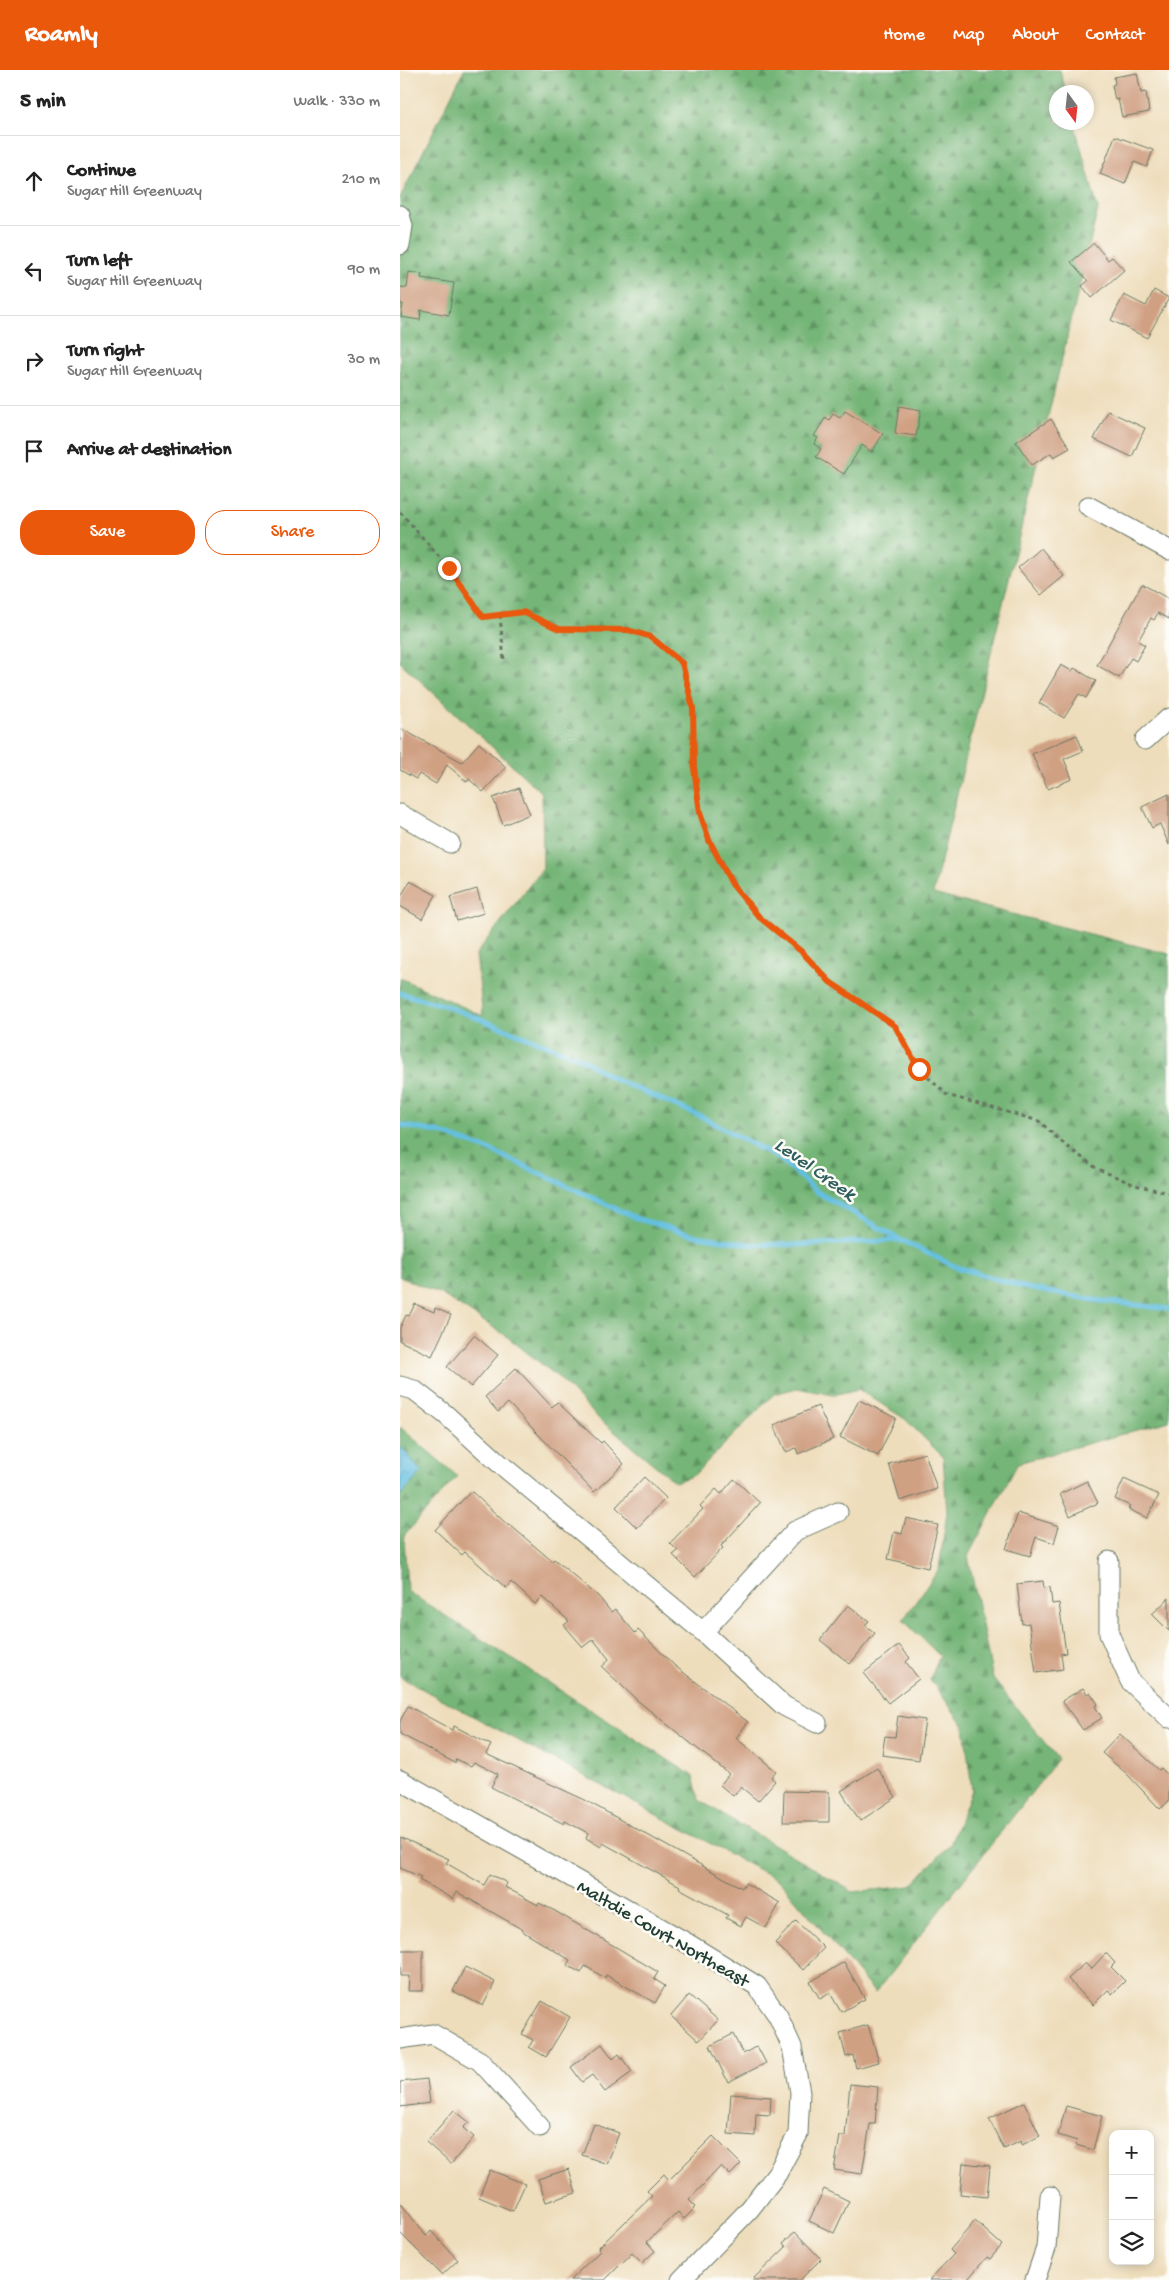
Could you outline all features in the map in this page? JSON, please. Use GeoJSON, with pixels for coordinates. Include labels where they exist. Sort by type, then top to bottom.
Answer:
{"type":"FeatureCollection","features":[{"type":"Feature","properties":{"kind":"street"},"geometry":{"type":"LineString","coordinates":[[400,216],[403,226],[400,245]]}},
{"type":"Feature","properties":{"kind":"street"},"geometry":{"type":"LineString","coordinates":[[1088,506],[1169,550]]}},
{"type":"Feature","properties":{"kind":"street"},"geometry":{"type":"LineString","coordinates":[[1145,740],[1169,718]]}},
{"type":"Feature","properties":{"kind":"street"},"geometry":{"type":"LineString","coordinates":[[400,814],[450,843]]}},
{"type":"Feature","properties":{"kind":"street"},"geometry":{"type":"LineString","coordinates":[[400,1386],[414,1390],[445,1414],[514,1475],[703,1632],[784,1706],[817,1723]]}},
{"type":"Feature","properties":{"kind":"street"},"geometry":{"type":"LineString","coordinates":[[703,1632],[795,1531],[838,1512]]}},
{"type":"Feature","properties":{"kind":"street"},"geometry":{"type":"LineString","coordinates":[[1108,1561],[1109,1634],[1130,1681],[1168,1714]]}},
{"type":"Feature","properties":{"kind":"street","name":"Maltdie Court Northeast"},"geometry":{"type":"LineString","coordinates":[[400,1780],[687,1943],[750,1981],[757,1986],[778,2016],[792,2048],[800,2092],[798,2134],[777,2174],[749,2210],[680,2280]]}},
{"type":"Feature","properties":{"kind":"street"},"geometry":{"type":"LineString","coordinates":[[400,2039],[433,2034],[480,2061],[540,2127]]}},
{"type":"Feature","properties":{"kind":"street"},"geometry":{"type":"LineString","coordinates":[[1035,2280],[1046,2248],[1050,2196]]}},
{"type":"Feature","properties":{"kind":"path"},"geometry":{"type":"LineString","coordinates":[[400,512],[449,568],[483,617],[523,612],[559,629],[628,630],[651,637],[682,663],[693,708],[694,768],[700,813],[709,840],[732,884],[759,917],[802,952],[830,982],[895,1026],[919,1069],[947,1095],[1039,1121],[1065,1145],[1096,1168],[1134,1185],[1169,1193]]}},
{"type":"Feature","properties":{"kind":"path"},"geometry":{"type":"LineString","coordinates":[[500,615],[504,661]]}},
{"type":"Feature","properties":{"kind":"green space"},"geometry":{"type":"Polygon","coordinates":[[[464,70],[1060,70],[1064,85],[1049,85],[1049,130],[1076,130],[1098,209],[933,894],[1169,954],[1169,1421],[1018,1463],[968,1556],[993,1679],[1058,1759],[875,1993],[780,1881],[400,1677],[400,1427],[457,1476],[404,1536],[407,1591],[693,1776],[699,1800],[853,1892],[911,1886],[951,1843],[972,1790],[964,1726],[930,1679],[940,1656],[903,1620],[939,1569],[947,1512],[943,1457],[905,1419],[858,1389],[833,1395],[797,1388],[774,1394],[694,1475],[675,1482],[598,1418],[558,1377],[505,1335],[441,1294],[400,1277],[400,978],[483,1016],[476,954],[543,868],[542,793],[400,662],[400,198],[464,70]]]}},
{"type":"Feature","properties":{"kind":"water"},"geometry":{"type":"Polygon","coordinates":[[[400,1446],[422,1472],[400,1496],[400,1446]]]}},
{"type":"Feature","properties":{"kind":"building"},"geometry":{"type":"Polygon","coordinates":[[[1137,73],[1141,93],[1146,92],[1149,112],[1122,117],[1118,99],[1115,100],[1112,85],[1115,84],[1114,77],[1137,73]]]}},
{"type":"Feature","properties":{"kind":"building"},"geometry":{"type":"Polygon","coordinates":[[[1115,136],[1153,150],[1147,167],[1134,162],[1125,184],[1100,174],[1115,136]]]}},
{"type":"Feature","properties":{"kind":"building"},"geometry":{"type":"Polygon","coordinates":[[[1094,243],[1108,260],[1112,257],[1124,270],[1092,298],[1082,286],[1088,281],[1071,262],[1094,243]]]}},
{"type":"Feature","properties":{"kind":"building"},"geometry":{"type":"Polygon","coordinates":[[[409,272],[422,274],[421,278],[454,283],[449,315],[421,310],[420,320],[401,317],[403,304],[400,304],[400,287],[407,288],[409,272]]]}},
{"type":"Feature","properties":{"kind":"building"},"geometry":{"type":"Polygon","coordinates":[[[1154,290],[1169,298],[1147,338],[1111,320],[1124,295],[1146,306],[1154,290]]]}},
{"type":"Feature","properties":{"kind":"building"},"geometry":{"type":"Polygon","coordinates":[[[899,406],[921,410],[916,436],[895,433],[899,406]]]}},
{"type":"Feature","properties":{"kind":"building"},"geometry":{"type":"Polygon","coordinates":[[[845,411],[883,434],[872,452],[862,445],[844,474],[816,457],[821,449],[814,444],[818,438],[814,436],[826,417],[829,420],[833,414],[840,418],[845,411]]]}},
{"type":"Feature","properties":{"kind":"building"},"geometry":{"type":"Polygon","coordinates":[[[1108,411],[1145,428],[1132,457],[1094,439],[1108,411]]]}},
{"type":"Feature","properties":{"kind":"building"},"geometry":{"type":"Polygon","coordinates":[[[1051,419],[1070,448],[1054,457],[1051,453],[1032,465],[1016,442],[1051,419]]]}},
{"type":"Feature","properties":{"kind":"building"},"geometry":{"type":"Polygon","coordinates":[[[1041,548],[1064,576],[1041,595],[1018,568],[1041,548]]]}},
{"type":"Feature","properties":{"kind":"building"},"geometry":{"type":"Polygon","coordinates":[[[1142,584],[1169,599],[1169,619],[1158,613],[1154,620],[1151,618],[1138,641],[1145,645],[1136,661],[1131,658],[1119,678],[1097,665],[1142,584]]]}},
{"type":"Feature","properties":{"kind":"building"},"geometry":{"type":"Polygon","coordinates":[[[1061,665],[1072,671],[1074,668],[1096,681],[1086,698],[1079,694],[1064,718],[1039,703],[1061,665]]]}},
{"type":"Feature","properties":{"kind":"building"},"geometry":{"type":"Polygon","coordinates":[[[400,728],[462,762],[479,743],[506,767],[483,792],[469,779],[467,782],[447,765],[436,784],[419,774],[416,779],[400,770],[400,728]]]}},
{"type":"Feature","properties":{"kind":"building"},"geometry":{"type":"Polygon","coordinates":[[[1077,735],[1083,751],[1064,759],[1072,779],[1048,789],[1032,754],[1077,735]]]}},
{"type":"Feature","properties":{"kind":"building"},"geometry":{"type":"Polygon","coordinates":[[[519,788],[530,814],[503,825],[493,798],[519,788]]]}},
{"type":"Feature","properties":{"kind":"building"},"geometry":{"type":"Polygon","coordinates":[[[1169,794],[1169,845],[1160,824],[1152,828],[1142,807],[1169,794]]]}},
{"type":"Feature","properties":{"kind":"building"},"geometry":{"type":"Polygon","coordinates":[[[410,881],[436,895],[422,919],[400,906],[400,898],[410,881]]]}},
{"type":"Feature","properties":{"kind":"building"},"geometry":{"type":"Polygon","coordinates":[[[477,889],[484,913],[457,921],[450,897],[477,889]]]}},
{"type":"Feature","properties":{"kind":"building"},"geometry":{"type":"Polygon","coordinates":[[[415,1304],[434,1312],[435,1308],[451,1315],[432,1356],[400,1341],[400,1328],[406,1315],[409,1316],[415,1304]]]}},
{"type":"Feature","properties":{"kind":"building"},"geometry":{"type":"Polygon","coordinates":[[[474,1335],[498,1355],[471,1387],[447,1367],[474,1335]]]}},
{"type":"Feature","properties":{"kind":"building"},"geometry":{"type":"Polygon","coordinates":[[[516,1368],[552,1407],[557,1402],[601,1443],[603,1441],[624,1464],[594,1492],[508,1403],[498,1412],[485,1397],[516,1368]]]}},
{"type":"Feature","properties":{"kind":"building"},"geometry":{"type":"Polygon","coordinates":[[[859,1400],[896,1418],[878,1456],[840,1437],[859,1400]]]}},
{"type":"Feature","properties":{"kind":"building"},"geometry":{"type":"Polygon","coordinates":[[[818,1406],[833,1439],[798,1454],[796,1448],[786,1452],[774,1425],[818,1406]]]}},
{"type":"Feature","properties":{"kind":"building"},"geometry":{"type":"Polygon","coordinates":[[[925,1453],[937,1489],[900,1501],[889,1464],[925,1453]]]}},
{"type":"Feature","properties":{"kind":"building"},"geometry":{"type":"Polygon","coordinates":[[[644,1477],[666,1498],[637,1528],[616,1507],[644,1477]]]}},
{"type":"Feature","properties":{"kind":"building"},"geometry":{"type":"Polygon","coordinates":[[[734,1479],[760,1503],[721,1546],[723,1548],[695,1577],[673,1555],[678,1551],[670,1543],[703,1509],[700,1506],[716,1489],[721,1494],[734,1479]]]}},
{"type":"Feature","properties":{"kind":"building"},"geometry":{"type":"Polygon","coordinates":[[[1124,1479],[1159,1495],[1147,1518],[1128,1509],[1130,1506],[1115,1499],[1124,1479]]]}},
{"type":"Feature","properties":{"kind":"building"},"geometry":{"type":"Polygon","coordinates":[[[1087,1481],[1098,1503],[1070,1516],[1060,1494],[1087,1481]]]}},
{"type":"Feature","properties":{"kind":"building"},"geometry":{"type":"Polygon","coordinates":[[[471,1491],[509,1526],[552,1561],[554,1559],[598,1596],[611,1612],[615,1609],[635,1633],[638,1630],[675,1666],[748,1722],[736,1738],[776,1771],[771,1777],[775,1781],[758,1801],[741,1787],[733,1796],[720,1785],[729,1774],[638,1701],[602,1667],[609,1659],[593,1639],[583,1647],[564,1625],[569,1621],[542,1597],[535,1604],[511,1582],[506,1588],[465,1552],[462,1555],[435,1530],[471,1491]]]}},
{"type":"Feature","properties":{"kind":"building"},"geometry":{"type":"Polygon","coordinates":[[[1018,1513],[1059,1526],[1054,1543],[1036,1537],[1030,1556],[1006,1549],[1018,1513]]]}},
{"type":"Feature","properties":{"kind":"building"},"geometry":{"type":"Polygon","coordinates":[[[906,1518],[938,1525],[928,1568],[888,1559],[894,1532],[902,1534],[906,1518]]]}},
{"type":"Feature","properties":{"kind":"building"},"geometry":{"type":"Polygon","coordinates":[[[1043,1581],[1044,1588],[1050,1587],[1052,1604],[1059,1603],[1066,1653],[1061,1654],[1063,1669],[1036,1673],[1029,1623],[1022,1624],[1017,1584],[1043,1581]]]}},
{"type":"Feature","properties":{"kind":"building"},"geometry":{"type":"Polygon","coordinates":[[[1169,1598],[1169,1631],[1152,1614],[1169,1598]]]}},
{"type":"Feature","properties":{"kind":"building"},"geometry":{"type":"Polygon","coordinates":[[[848,1605],[869,1621],[865,1625],[875,1633],[850,1664],[820,1640],[848,1605]]]}},
{"type":"Feature","properties":{"kind":"building"},"geometry":{"type":"Polygon","coordinates":[[[899,1645],[910,1658],[906,1662],[919,1679],[888,1703],[864,1673],[899,1645]]]}},
{"type":"Feature","properties":{"kind":"building"},"geometry":{"type":"Polygon","coordinates":[[[1083,1688],[1087,1694],[1090,1692],[1098,1704],[1095,1706],[1102,1718],[1083,1730],[1062,1701],[1083,1688]]]}},
{"type":"Feature","properties":{"kind":"building"},"geometry":{"type":"Polygon","coordinates":[[[408,1706],[452,1730],[454,1726],[491,1745],[486,1754],[585,1800],[742,1888],[745,1883],[780,1903],[766,1928],[746,1917],[741,1926],[726,1918],[728,1915],[679,1888],[680,1886],[603,1843],[601,1847],[586,1838],[588,1833],[565,1821],[564,1824],[491,1787],[498,1774],[474,1762],[471,1766],[456,1759],[455,1763],[400,1734],[400,1721],[408,1706]]]}},
{"type":"Feature","properties":{"kind":"building"},"geometry":{"type":"Polygon","coordinates":[[[898,1716],[925,1720],[919,1760],[882,1755],[885,1736],[895,1737],[898,1716]]]}},
{"type":"Feature","properties":{"kind":"building"},"geometry":{"type":"Polygon","coordinates":[[[1120,1734],[1159,1770],[1161,1768],[1169,1776],[1169,1801],[1160,1809],[1126,1773],[1102,1753],[1120,1734]]]}},
{"type":"Feature","properties":{"kind":"building"},"geometry":{"type":"Polygon","coordinates":[[[877,1768],[896,1797],[860,1821],[841,1791],[877,1768]]]}},
{"type":"Feature","properties":{"kind":"building"},"geometry":{"type":"Polygon","coordinates":[[[784,1791],[829,1792],[829,1822],[783,1822],[784,1791]]]}},
{"type":"Feature","properties":{"kind":"building"},"geometry":{"type":"Polygon","coordinates":[[[400,1837],[449,1859],[446,1863],[484,1885],[490,1874],[507,1883],[505,1887],[538,1905],[539,1903],[555,1911],[658,1972],[654,1979],[665,1986],[655,2003],[606,1975],[605,1978],[585,1966],[581,1973],[567,1965],[570,1960],[523,1930],[457,1892],[453,1899],[419,1880],[421,1877],[400,1868],[400,1837]]]}},
{"type":"Feature","properties":{"kind":"building"},"geometry":{"type":"Polygon","coordinates":[[[796,1921],[824,1948],[803,1970],[775,1943],[796,1921]]]}},
{"type":"Feature","properties":{"kind":"building"},"geometry":{"type":"Polygon","coordinates":[[[400,1950],[423,1950],[423,1991],[408,1991],[409,1976],[400,1976],[400,1950]]]}},
{"type":"Feature","properties":{"kind":"building"},"geometry":{"type":"Polygon","coordinates":[[[1106,1953],[1115,1963],[1111,1967],[1125,1981],[1112,1994],[1108,1990],[1093,2005],[1068,1979],[1085,1963],[1091,1969],[1106,1953]]]}},
{"type":"Feature","properties":{"kind":"building"},"geometry":{"type":"Polygon","coordinates":[[[844,1962],[865,1999],[841,2012],[830,1993],[820,1999],[810,1982],[844,1962]]]}},
{"type":"Feature","properties":{"kind":"building"},"geometry":{"type":"Polygon","coordinates":[[[465,1967],[495,1982],[483,2006],[453,1991],[465,1967]]]}},
{"type":"Feature","properties":{"kind":"building"},"geometry":{"type":"Polygon","coordinates":[[[689,1995],[718,2020],[699,2041],[671,2016],[689,1995]]]}},
{"type":"Feature","properties":{"kind":"building"},"geometry":{"type":"Polygon","coordinates":[[[542,2001],[570,2017],[546,2057],[529,2047],[533,2040],[522,2034],[542,2001]]]}},
{"type":"Feature","properties":{"kind":"building"},"geometry":{"type":"Polygon","coordinates":[[[868,2025],[879,2062],[856,2068],[853,2055],[846,2057],[840,2033],[868,2025]]]}},
{"type":"Feature","properties":{"kind":"building"},"geometry":{"type":"Polygon","coordinates":[[[733,2034],[743,2054],[757,2046],[766,2063],[728,2082],[710,2046],[733,2034]]]}},
{"type":"Feature","properties":{"kind":"building"},"geometry":{"type":"Polygon","coordinates":[[[602,2044],[613,2059],[619,2054],[632,2072],[605,2092],[592,2075],[582,2082],[571,2067],[602,2044]]]}},
{"type":"Feature","properties":{"kind":"building"},"geometry":{"type":"Polygon","coordinates":[[[427,2079],[430,2103],[400,2107],[400,2082],[427,2079]]]}},
{"type":"Feature","properties":{"kind":"building"},"geometry":{"type":"Polygon","coordinates":[[[850,2084],[878,2087],[875,2124],[870,2124],[862,2174],[834,2170],[840,2136],[845,2136],[850,2084]]]}},
{"type":"Feature","properties":{"kind":"building"},"geometry":{"type":"Polygon","coordinates":[[[731,2094],[771,2097],[770,2115],[756,2114],[755,2136],[728,2134],[731,2094]]]}},
{"type":"Feature","properties":{"kind":"building"},"geometry":{"type":"Polygon","coordinates":[[[1024,2102],[1040,2136],[1022,2145],[1021,2141],[1004,2149],[989,2119],[1024,2102]]]}},
{"type":"Feature","properties":{"kind":"building"},"geometry":{"type":"Polygon","coordinates":[[[1066,2106],[1102,2116],[1093,2150],[1076,2145],[1077,2141],[1058,2135],[1066,2106]]]}},
{"type":"Feature","properties":{"kind":"building"},"geometry":{"type":"Polygon","coordinates":[[[454,2110],[469,2122],[463,2128],[474,2137],[451,2164],[426,2142],[454,2110]]]}},
{"type":"Feature","properties":{"kind":"building"},"geometry":{"type":"Polygon","coordinates":[[[594,2124],[619,2133],[607,2164],[582,2155],[594,2124]]]}},
{"type":"Feature","properties":{"kind":"building"},"geometry":{"type":"Polygon","coordinates":[[[713,2136],[741,2164],[730,2175],[721,2166],[689,2200],[696,2207],[684,2219],[678,2212],[647,2242],[655,2251],[642,2263],[632,2253],[605,2280],[570,2280],[600,2251],[598,2248],[652,2196],[647,2191],[664,2174],[669,2180],[713,2136]]]}},
{"type":"Feature","properties":{"kind":"building"},"geometry":{"type":"Polygon","coordinates":[[[963,2163],[990,2166],[987,2197],[960,2194],[963,2163]]]}},
{"type":"Feature","properties":{"kind":"building"},"geometry":{"type":"Polygon","coordinates":[[[569,2169],[576,2193],[546,2202],[538,2179],[569,2169]]]}},
{"type":"Feature","properties":{"kind":"building"},"geometry":{"type":"Polygon","coordinates":[[[490,2170],[525,2184],[513,2211],[479,2197],[490,2170]]]}},
{"type":"Feature","properties":{"kind":"building"},"geometry":{"type":"Polygon","coordinates":[[[824,2189],[849,2201],[834,2233],[809,2221],[824,2189]]]}},
{"type":"Feature","properties":{"kind":"building"},"geometry":{"type":"Polygon","coordinates":[[[400,2202],[426,2236],[431,2231],[458,2260],[442,2275],[400,2233],[400,2202]]]}},
{"type":"Feature","properties":{"kind":"building"},"geometry":{"type":"Polygon","coordinates":[[[975,2221],[1002,2245],[990,2259],[987,2257],[967,2280],[929,2280],[954,2254],[950,2250],[975,2221]]]}},
{"type":"Feature","properties":{"kind":"building"},"geometry":{"type":"Polygon","coordinates":[[[795,2232],[821,2259],[800,2280],[752,2280],[786,2247],[783,2243],[795,2232]]]}},
{"type":"Feature","properties":{"kind":"waterway","name":"Level Creek"},"geometry":{"type":"LineString","coordinates":[[400,993],[446,1006],[580,1058],[614,1079],[700,1116],[780,1159],[817,1192],[901,1240],[956,1267],[1027,1288],[1094,1300],[1169,1309]]}},
{"type":"Feature","properties":{"kind":"waterway"},"geometry":{"type":"LineString","coordinates":[[400,1125],[441,1133],[490,1150],[638,1219],[697,1236],[748,1244],[799,1245],[901,1240]]}},
{"type":"Feature","properties":{"kind":"route"},"geometry":{"type":"LineString","coordinates":[[449,568],[483,617],[523,612],[559,629],[628,630],[651,637],[682,663],[693,708],[694,768],[700,813],[709,840],[732,884],[759,917],[802,952],[830,982],[895,1026],[919,1069]]}}]}
